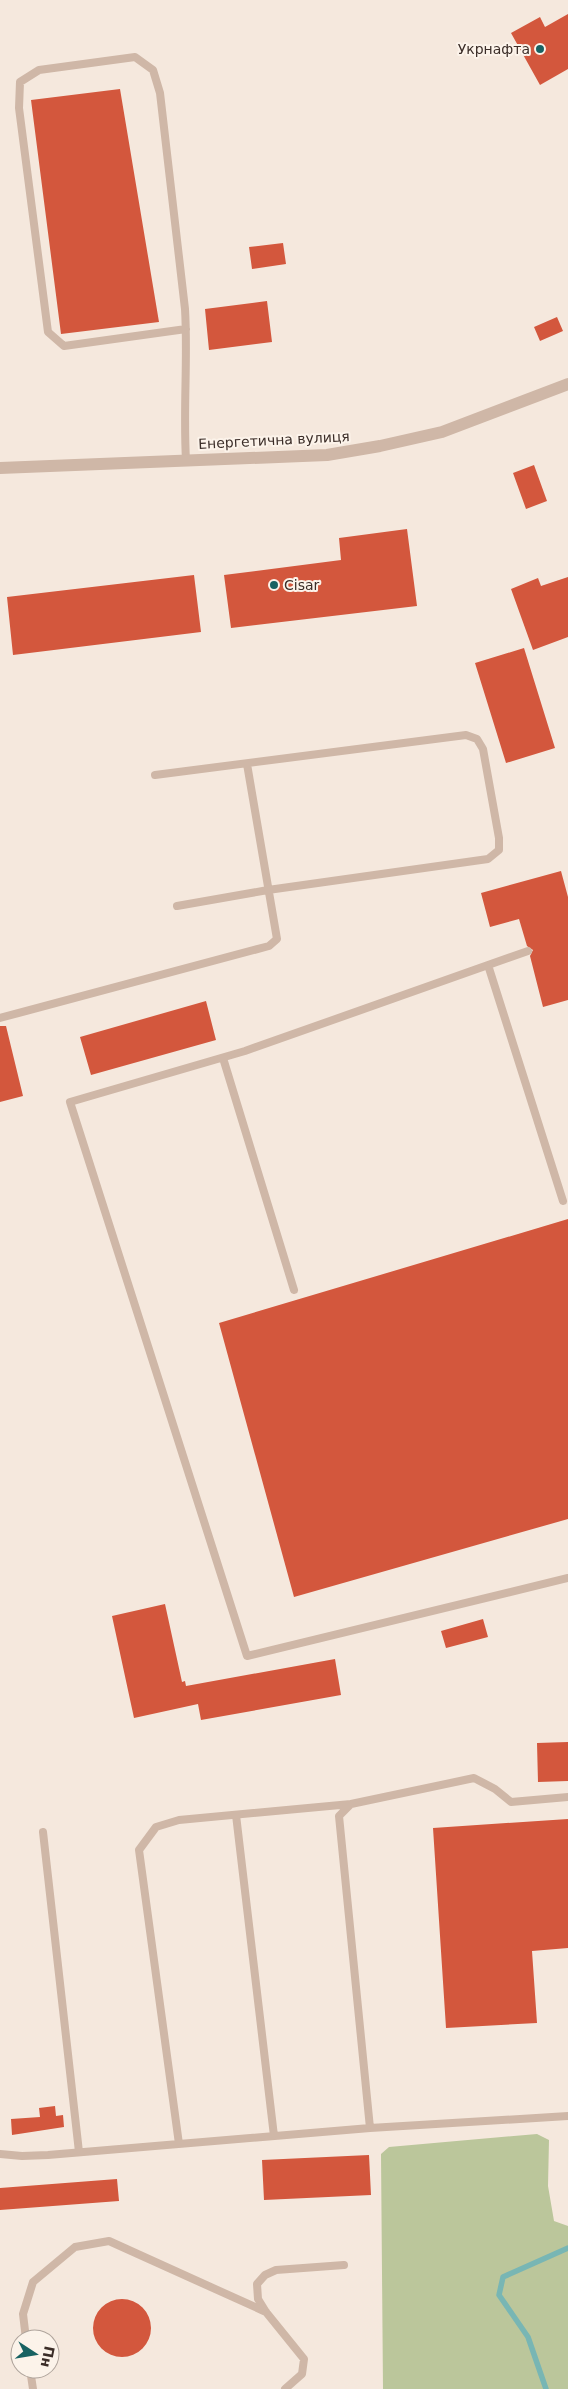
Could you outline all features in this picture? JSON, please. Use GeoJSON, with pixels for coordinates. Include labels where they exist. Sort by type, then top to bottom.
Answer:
{"type":"FeatureCollection","features":[{"type":"Feature","properties":{"kind":"street","name":"Енергетична вулиця"},"geometry":{"type":"LineString","coordinates":[[0,468],[327,455],[380,446],[442,432],[568,384]]}},
{"type":"Feature","properties":{"kind":"lane"},"geometry":{"type":"LineString","coordinates":[[186,329],[64,346],[48,332],[19,108],[20,82],[39,70],[135,57],[153,70],[160,93],[186,329],[183,414],[186,460]]}},
{"type":"Feature","properties":{"kind":"lane"},"geometry":{"type":"LineString","coordinates":[[155,775],[466,735],[477,739],[483,749],[499,838],[499,850],[488,859],[268,890],[177,906]]}},
{"type":"Feature","properties":{"kind":"lane"},"geometry":{"type":"LineString","coordinates":[[0,1018],[269,946],[277,939],[247,764]]}},
{"type":"Feature","properties":{"kind":"lane"},"geometry":{"type":"LineString","coordinates":[[528,950],[223,1058],[70,1102],[247,1656],[568,1578]]}},
{"type":"Feature","properties":{"kind":"lane"},"geometry":{"type":"LineString","coordinates":[[488,965],[563,1201]]}},
{"type":"Feature","properties":{"kind":"lane"},"geometry":{"type":"LineString","coordinates":[[223,1058],[294,1290]]}},
{"type":"Feature","properties":{"kind":"lane"},"geometry":{"type":"LineString","coordinates":[[179,2144],[140,1850],[156,1827],[179,1820],[351,1804],[474,1778],[495,1789],[511,1802],[568,1797]]}},
{"type":"Feature","properties":{"kind":"lane"},"geometry":{"type":"LineString","coordinates":[[351,1804],[339,1816],[370,2128]]}},
{"type":"Feature","properties":{"kind":"lane"},"geometry":{"type":"LineString","coordinates":[[236,1815],[274,2136]]}},
{"type":"Feature","properties":{"kind":"lane"},"geometry":{"type":"LineString","coordinates":[[43,1832],[79,2152]]}},
{"type":"Feature","properties":{"kind":"lane"},"geometry":{"type":"LineString","coordinates":[[0,2154],[22,2156],[370,2128],[568,2116]]}},
{"type":"Feature","properties":{"kind":"lane"},"geometry":{"type":"LineString","coordinates":[[25,2329],[23,2314],[33,2282],[75,2247],[109,2241],[266,2312]]}},
{"type":"Feature","properties":{"kind":"lane"},"geometry":{"type":"LineString","coordinates":[[285,2389],[302,2374],[304,2359],[266,2312],[258,2299],[257,2284],[264,2275],[276,2270],[344,2265]]}},
{"type":"Feature","properties":{"kind":"green space"},"geometry":{"type":"Polygon","coordinates":[[[537,2134],[549,2140],[548,2186],[554,2221],[568,2226],[568,2389],[383,2389],[381,2154],[389,2147],[537,2134]]]}},
{"type":"Feature","properties":{"kind":"building"},"geometry":{"type":"Polygon","coordinates":[[[568,14],[568,69],[540,85],[511,33],[540,17],[545,27],[568,14]]]}},
{"type":"Feature","properties":{"kind":"building"},"geometry":{"type":"Polygon","coordinates":[[[120,89],[159,322],[61,334],[31,100],[120,89]]]}},
{"type":"Feature","properties":{"kind":"building"},"geometry":{"type":"Polygon","coordinates":[[[283,243],[286,264],[252,269],[249,247],[283,243]]]}},
{"type":"Feature","properties":{"kind":"building"},"geometry":{"type":"Polygon","coordinates":[[[267,301],[272,342],[209,350],[205,309],[267,301]]]}},
{"type":"Feature","properties":{"kind":"building"},"geometry":{"type":"Polygon","coordinates":[[[557,317],[563,331],[540,341],[534,327],[557,317]]]}},
{"type":"Feature","properties":{"kind":"building"},"geometry":{"type":"Polygon","coordinates":[[[534,465],[547,501],[526,509],[513,473],[534,465]]]}},
{"type":"Feature","properties":{"kind":"building"},"geometry":{"type":"Polygon","coordinates":[[[407,529],[417,606],[231,628],[224,575],[341,560],[339,538],[407,529]]]}},
{"type":"Feature","properties":{"kind":"building"},"geometry":{"type":"Polygon","coordinates":[[[194,575],[201,632],[13,655],[7,597],[194,575]]]}},
{"type":"Feature","properties":{"kind":"building"},"geometry":{"type":"Polygon","coordinates":[[[568,577],[568,637],[533,650],[511,589],[538,578],[541,586],[568,577]]]}},
{"type":"Feature","properties":{"kind":"building"},"geometry":{"type":"Polygon","coordinates":[[[524,648],[555,748],[506,763],[475,663],[524,648]]]}},
{"type":"Feature","properties":{"kind":"building"},"geometry":{"type":"Polygon","coordinates":[[[561,871],[568,897],[568,1000],[543,1007],[530,956],[533,950],[527,946],[519,919],[490,927],[481,893],[561,871]]]}},
{"type":"Feature","properties":{"kind":"building"},"geometry":{"type":"Polygon","coordinates":[[[206,1001],[216,1040],[91,1075],[80,1037],[206,1001]]]}},
{"type":"Feature","properties":{"kind":"building"},"geometry":{"type":"Polygon","coordinates":[[[0,1026],[6,1026],[23,1096],[0,1102],[0,1026]]]}},
{"type":"Feature","properties":{"kind":"building"},"geometry":{"type":"Polygon","coordinates":[[[568,1219],[568,1519],[294,1597],[219,1323],[568,1219]]]}},
{"type":"Feature","properties":{"kind":"building"},"geometry":{"type":"Polygon","coordinates":[[[165,1604],[182,1682],[185,1681],[186,1686],[335,1659],[341,1695],[201,1720],[198,1704],[134,1718],[112,1616],[165,1604]]]}},
{"type":"Feature","properties":{"kind":"building"},"geometry":{"type":"Polygon","coordinates":[[[483,1619],[488,1637],[446,1648],[441,1631],[483,1619]]]}},
{"type":"Feature","properties":{"kind":"building"},"geometry":{"type":"Polygon","coordinates":[[[568,1742],[568,1781],[538,1782],[537,1743],[568,1742]]]}},
{"type":"Feature","properties":{"kind":"building"},"geometry":{"type":"Polygon","coordinates":[[[568,1819],[568,1948],[532,1951],[537,2023],[446,2028],[433,1828],[568,1819]]]}},
{"type":"Feature","properties":{"kind":"building"},"geometry":{"type":"Polygon","coordinates":[[[55,2106],[56,2116],[63,2115],[64,2127],[12,2135],[11,2119],[40,2117],[39,2108],[55,2106]]]}},
{"type":"Feature","properties":{"kind":"building"},"geometry":{"type":"Polygon","coordinates":[[[369,2155],[371,2195],[264,2200],[262,2160],[369,2155]]]}},
{"type":"Feature","properties":{"kind":"building"},"geometry":{"type":"Polygon","coordinates":[[[117,2179],[119,2201],[0,2210],[0,2188],[117,2179]]]}},
{"type":"Feature","properties":{"kind":"building"},"geometry":{"type":"Polygon","coordinates":[[[122,2299],[133,2301],[146,2312],[151,2328],[149,2339],[138,2352],[122,2357],[111,2355],[98,2344],[93,2328],[95,2317],[106,2304],[122,2299]]]}},
{"type":"Feature","properties":{"kind":"waterway"},"geometry":{"type":"LineString","coordinates":[[546,2389],[528,2337],[499,2295],[503,2277],[568,2248]]}},
{"type":"Feature","properties":{"kind":"place","name":"Укрнафта"},"geometry":{"type":"Point","coordinates":[540,49]}},
{"type":"Feature","properties":{"kind":"place","name":"Cisar"},"geometry":{"type":"Point","coordinates":[274,585]}}]}
